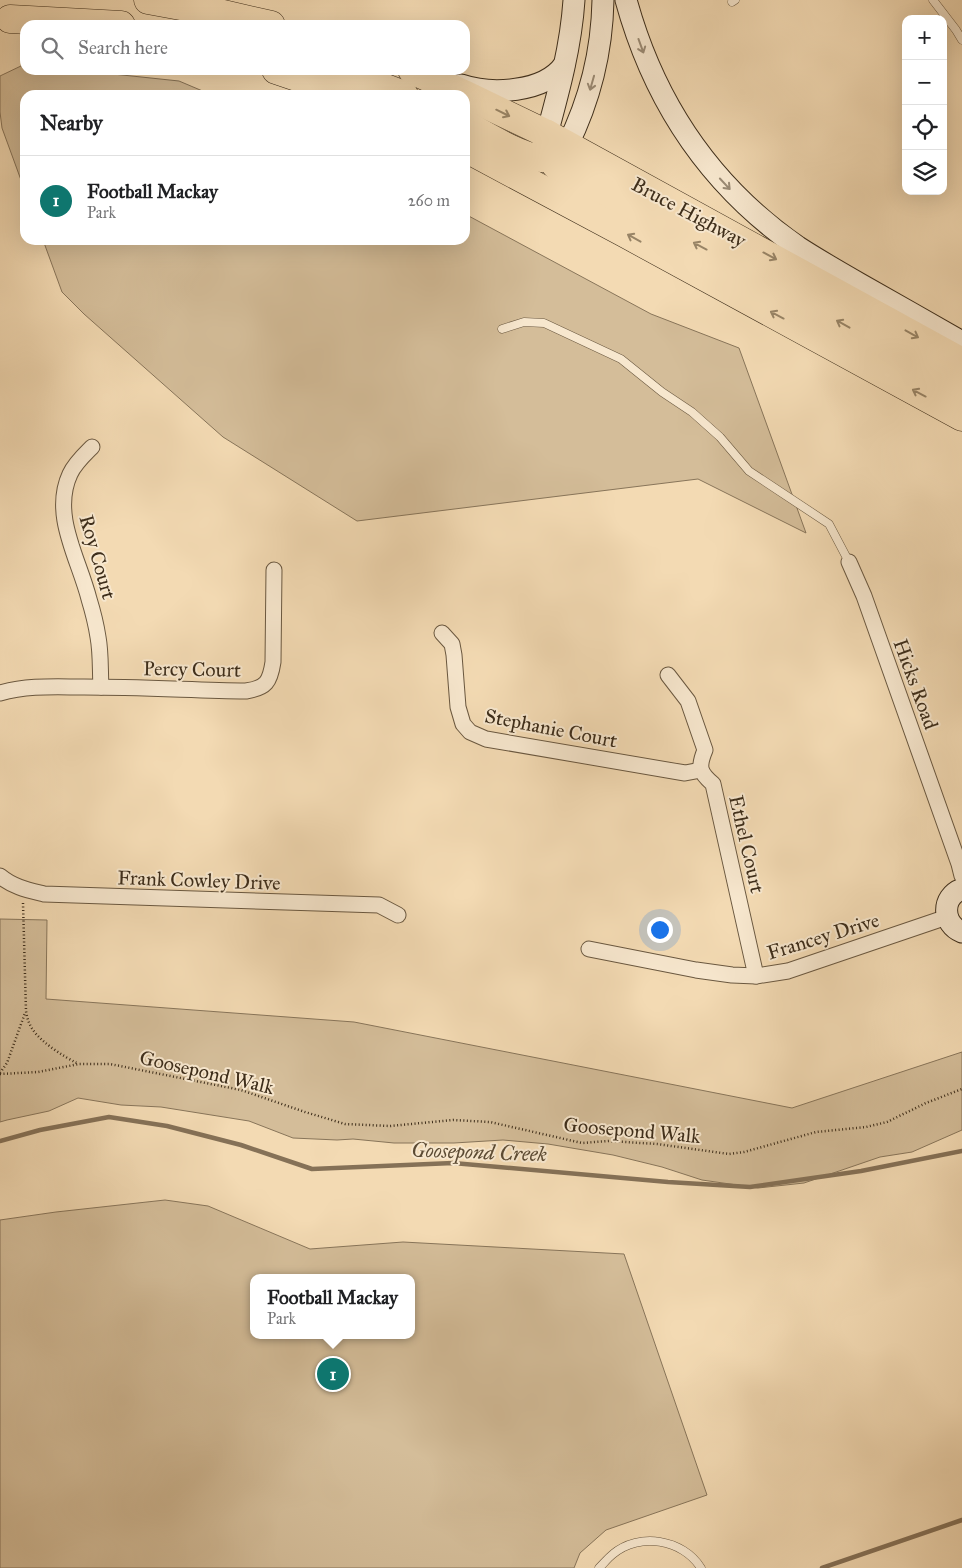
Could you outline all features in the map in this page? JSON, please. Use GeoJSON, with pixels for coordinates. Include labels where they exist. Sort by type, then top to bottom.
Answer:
{"type":"FeatureCollection","features":[{"type":"Feature","properties":{"kind":"highway"},"geometry":{"type":"LineString","coordinates":[[148,0],[249,20]]}},
{"type":"Feature","properties":{"kind":"highway"},"geometry":{"type":"LineString","coordinates":[[5,19],[20,21]]}},
{"type":"Feature","properties":{"kind":"highway"},"geometry":{"type":"LineString","coordinates":[[5,19],[38,20]]}},
{"type":"Feature","properties":{"kind":"highway"},"geometry":{"type":"LineString","coordinates":[[291,75],[335,90]]}},
{"type":"Feature","properties":{"kind":"highway"},"geometry":{"type":"LineString","coordinates":[[352,75],[391,90]]}},
{"type":"Feature","properties":{"kind":"highway","name":"Bruce Highway"},"geometry":{"type":"LineString","coordinates":[[423,75],[455,90]]}},
{"type":"Feature","properties":{"kind":"highway","name":"Bruce Highway"},"geometry":{"type":"LineString","coordinates":[[470,97],[554,146],[962,362]]}},
{"type":"Feature","properties":{"kind":"highway"},"geometry":{"type":"LineString","coordinates":[[470,127],[523,154],[539,158],[554,146]]}},
{"type":"Feature","properties":{"kind":"highway"},"geometry":{"type":"LineString","coordinates":[[554,146],[554,164],[568,174],[905,357],[962,391]]}},
{"type":"Feature","properties":{"kind":"highway"},"geometry":{"type":"LineString","coordinates":[[470,151],[962,416]]}},
{"type":"Feature","properties":{"kind":"main road"},"geometry":{"type":"LineString","coordinates":[[431,75],[473,89],[495,91],[540,84],[555,75],[565,62],[564,0]]}},
{"type":"Feature","properties":{"kind":"main road"},"geometry":{"type":"LineString","coordinates":[[554,146],[560,89],[574,0]]}},
{"type":"Feature","properties":{"kind":"main road"},"geometry":{"type":"LineString","coordinates":[[554,146],[583,112],[594,78],[601,39],[604,0]]}},
{"type":"Feature","properties":{"kind":"main road"},"geometry":{"type":"LineString","coordinates":[[626,0],[643,53],[672,114],[695,148],[732,191],[755,213],[798,247],[962,342]]}},
{"type":"Feature","properties":{"kind":"main road"},"geometry":{"type":"LineString","coordinates":[[962,889],[951,896],[947,903],[947,917],[953,927],[962,932]]}},
{"type":"Feature","properties":{"kind":"street","name":"Roy Court"},"geometry":{"type":"LineString","coordinates":[[92,447],[70,473],[63,494],[64,518],[89,598],[98,638],[101,686]]}},
{"type":"Feature","properties":{"kind":"street","name":"Hicks Road"},"geometry":{"type":"LineString","coordinates":[[849,562],[867,605],[962,876]]}},
{"type":"Feature","properties":{"kind":"street","name":"Percy Court"},"geometry":{"type":"LineString","coordinates":[[0,693],[39,686],[246,691],[270,688],[273,662],[274,570]]}},
{"type":"Feature","properties":{"kind":"street","name":"Stephanie Court"},"geometry":{"type":"LineString","coordinates":[[442,633],[452,644],[456,663],[458,706],[463,724],[470,732],[486,739],[685,773],[701,770]]}},
{"type":"Feature","properties":{"kind":"street"},"geometry":{"type":"LineString","coordinates":[[668,675],[688,701],[705,750],[700,760],[701,770]]}},
{"type":"Feature","properties":{"kind":"street","name":"Ethel Court"},"geometry":{"type":"LineString","coordinates":[[701,770],[704,776],[713,784],[756,976]]}},
{"type":"Feature","properties":{"kind":"street","name":"Frank Cowley Drive"},"geometry":{"type":"LineString","coordinates":[[0,876],[9,883],[23,889],[44,894],[379,906],[398,915]]}},
{"type":"Feature","properties":{"kind":"street","name":"Francey Drive"},"geometry":{"type":"LineString","coordinates":[[590,949],[696,970],[756,976],[788,971],[947,917]]}},
{"type":"Feature","properties":{"kind":"lane"},"geometry":{"type":"LineString","coordinates":[[932,0],[962,40]]}},
{"type":"Feature","properties":{"kind":"lane"},"geometry":{"type":"LineString","coordinates":[[502,329],[524,322],[544,323],[621,359],[662,392],[692,412],[720,437],[749,471],[829,524],[849,562]]}},
{"type":"Feature","properties":{"kind":"lane"},"geometry":{"type":"LineString","coordinates":[[599,1568],[613,1553],[630,1544],[647,1540],[663,1541],[682,1549],[696,1560],[701,1568]]}},
{"type":"Feature","properties":{"kind":"path"},"geometry":{"type":"LineString","coordinates":[[23,889],[26,1011],[28,1022],[34,1032],[64,1057],[79,1064]]}},
{"type":"Feature","properties":{"kind":"path"},"geometry":{"type":"LineString","coordinates":[[0,1074],[7,1063],[26,1011]]}},
{"type":"Feature","properties":{"kind":"path","name":"Goosepond Walk"},"geometry":{"type":"LineString","coordinates":[[0,1074],[38,1072],[79,1064],[110,1064],[241,1090],[345,1124],[390,1126],[452,1120],[490,1122],[582,1143],[610,1141],[657,1144],[729,1154],[744,1152],[816,1132],[887,1122],[926,1103],[962,1089]]}},
{"type":"Feature","properties":{"kind":"shaded area"},"geometry":{"type":"Polygon","coordinates":[[[20,66],[20,75],[122,75],[179,81],[200,90],[20,90],[20,177],[2,128],[0,76],[20,66]]]}},
{"type":"Feature","properties":{"kind":"shaded area"},"geometry":{"type":"Polygon","coordinates":[[[470,217],[651,314],[739,348],[806,533],[698,479],[357,521],[223,437],[84,314],[62,292],[45,245],[470,245],[470,217]]]}},
{"type":"Feature","properties":{"kind":"shaded area"},"geometry":{"type":"Polygon","coordinates":[[[0,919],[47,920],[46,999],[354,1022],[792,1108],[962,1052],[962,1130],[912,1152],[880,1157],[804,1183],[758,1188],[702,1180],[662,1167],[613,1155],[548,1144],[503,1140],[454,1143],[394,1143],[353,1139],[293,1138],[249,1121],[161,1107],[121,1105],[78,1098],[49,1111],[0,1122],[0,919]]]}},
{"type":"Feature","properties":{"kind":"shaded area"},"geometry":{"type":"Polygon","coordinates":[[[165,1200],[208,1206],[310,1249],[403,1242],[624,1254],[707,1495],[606,1530],[580,1553],[574,1568],[0,1568],[0,1220],[165,1200]]]}},
{"type":"Feature","properties":{"kind":"waterway","name":"Goosepond Creek"},"geometry":{"type":"LineString","coordinates":[[0,1141],[40,1130],[109,1117],[167,1126],[241,1145],[312,1169],[453,1163],[668,1182],[750,1187],[861,1171],[962,1151]]}},
{"type":"Feature","properties":{"kind":"waterway"},"geometry":{"type":"LineString","coordinates":[[822,1568],[962,1520]]}},
{"type":"Feature","properties":{"kind":"place","name":"Football Mackay"},"geometry":{"type":"Point","coordinates":[333,1374]}}]}
